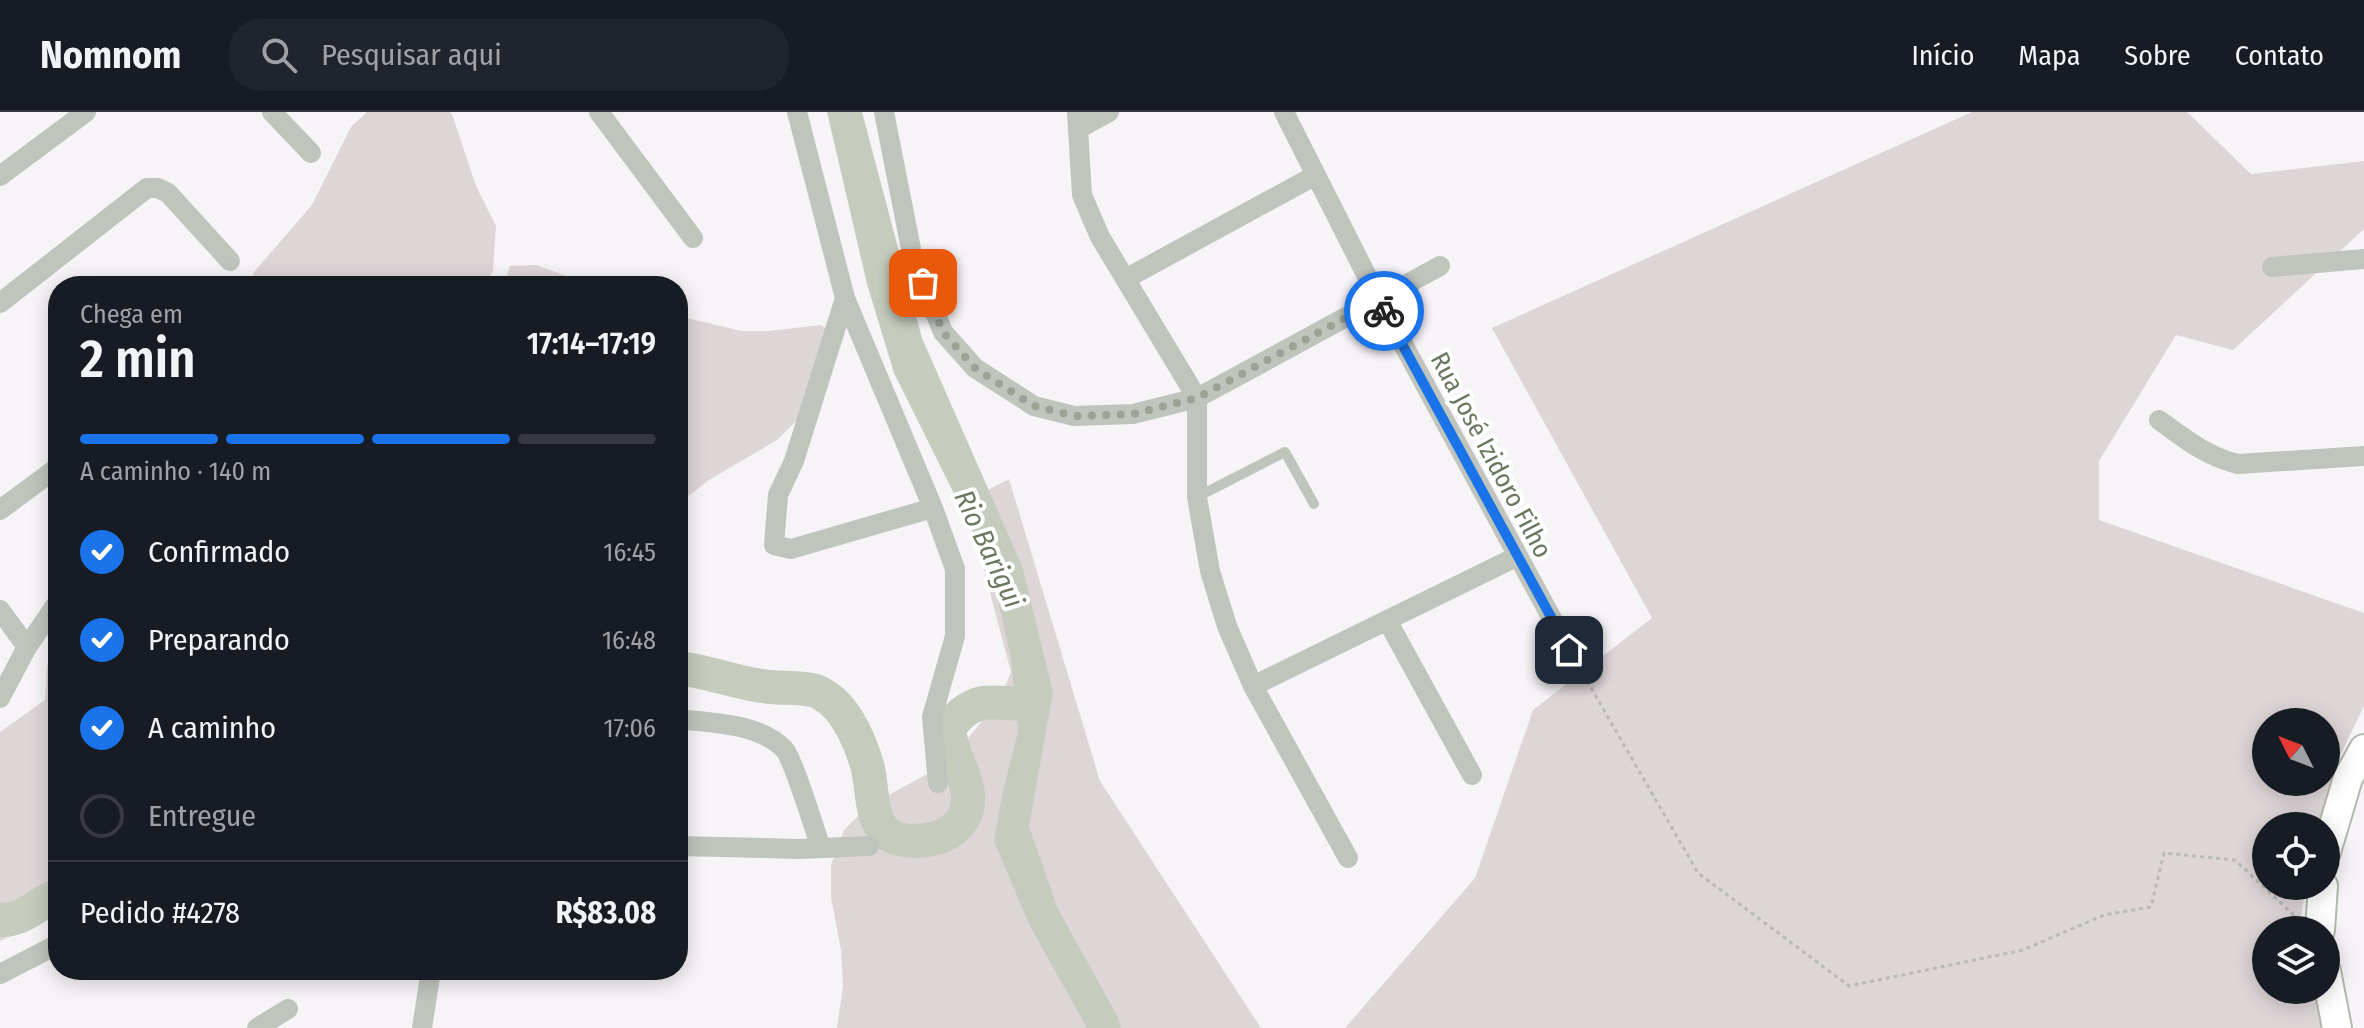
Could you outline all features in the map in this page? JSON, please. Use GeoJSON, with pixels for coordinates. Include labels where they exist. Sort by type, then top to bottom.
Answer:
{"type":"FeatureCollection","features":[{"type":"Feature","properties":{"kind":"main road"},"geometry":{"type":"LineString","coordinates":[[2338,812],[2348,778],[2364,749]]}},
{"type":"Feature","properties":{"kind":"main road"},"geometry":{"type":"LineString","coordinates":[[2332,1004],[2337,1028]]}},
{"type":"Feature","properties":{"kind":"street"},"geometry":{"type":"LineString","coordinates":[[0,176],[86,112]]}},
{"type":"Feature","properties":{"kind":"street"},"geometry":{"type":"LineString","coordinates":[[272,112],[311,153]]}},
{"type":"Feature","properties":{"kind":"street"},"geometry":{"type":"LineString","coordinates":[[599,112],[693,238]]}},
{"type":"Feature","properties":{"kind":"street"},"geometry":{"type":"LineString","coordinates":[[797,112],[845,298],[933,508],[955,569],[955,636],[932,717],[938,783]]}},
{"type":"Feature","properties":{"kind":"street"},"geometry":{"type":"LineString","coordinates":[[884,112],[913,259],[943,332],[975,368],[1034,406],[1074,416],[1133,414],[1197,398],[1440,266]]}},
{"type":"Feature","properties":{"kind":"street"},"geometry":{"type":"LineString","coordinates":[[1109,112],[1078,121],[1082,195],[1100,237],[1197,398],[1197,497],[1210,571],[1222,612],[1253,686],[1348,858]]}},
{"type":"Feature","properties":{"kind":"street","name":"Rua José Izidoro Filho"},"geometry":{"type":"LineString","coordinates":[[1284,112],[1379,300],[1569,650]]}},
{"type":"Feature","properties":{"kind":"street"},"geometry":{"type":"LineString","coordinates":[[1127,278],[1316,175]]}},
{"type":"Feature","properties":{"kind":"street"},"geometry":{"type":"LineString","coordinates":[[0,303],[147,188],[158,188],[168,193],[230,261]]}},
{"type":"Feature","properties":{"kind":"street"},"geometry":{"type":"LineString","coordinates":[[2272,267],[2364,259]]}},
{"type":"Feature","properties":{"kind":"street"},"geometry":{"type":"LineString","coordinates":[[845,298],[794,461],[778,495],[774,545],[791,549],[933,508]]}},
{"type":"Feature","properties":{"kind":"street"},"geometry":{"type":"LineString","coordinates":[[2159,420],[2196,447],[2220,460],[2238,464],[2364,456]]}},
{"type":"Feature","properties":{"kind":"street"},"geometry":{"type":"LineString","coordinates":[[0,510],[48,474]]}},
{"type":"Feature","properties":{"kind":"street"},"geometry":{"type":"LineString","coordinates":[[1253,686],[1516,557]]}},
{"type":"Feature","properties":{"kind":"street"},"geometry":{"type":"LineString","coordinates":[[0,610],[27,647]]}},
{"type":"Feature","properties":{"kind":"street"},"geometry":{"type":"LineString","coordinates":[[0,698],[27,647],[48,617]]}},
{"type":"Feature","properties":{"kind":"street"},"geometry":{"type":"LineString","coordinates":[[1387,620],[1472,775]]}},
{"type":"Feature","properties":{"kind":"street"},"geometry":{"type":"LineString","coordinates":[[688,720],[732,726],[767,736],[787,750],[821,848]]}},
{"type":"Feature","properties":{"kind":"street"},"geometry":{"type":"LineString","coordinates":[[688,846],[800,849],[869,846]]}},
{"type":"Feature","properties":{"kind":"street"},"geometry":{"type":"LineString","coordinates":[[0,974],[48,949]]}},
{"type":"Feature","properties":{"kind":"street"},"geometry":{"type":"LineString","coordinates":[[422,1028],[429,980]]}},
{"type":"Feature","properties":{"kind":"street"},"geometry":{"type":"LineString","coordinates":[[257,1028],[288,1009]]}},
{"type":"Feature","properties":{"kind":"lane"},"geometry":{"type":"LineString","coordinates":[[1197,497],[1285,452],[1314,504]]}},
{"type":"Feature","properties":{"kind":"path"},"geometry":{"type":"LineString","coordinates":[[1569,650],[1698,873],[1849,986],[2023,950],[2104,915],[2151,907],[2164,853],[2235,860],[2300,916]]}},
{"type":"Feature","properties":{"kind":"shaded area"},"geometry":{"type":"Polygon","coordinates":[[[367,112],[452,114],[476,186],[496,226],[490,276],[252,276],[312,205],[351,127],[367,112]]]}},
{"type":"Feature","properties":{"kind":"shaded area"},"geometry":{"type":"Polygon","coordinates":[[[1972,112],[2187,112],[2251,174],[2364,161],[2364,229],[2233,350],[2176,335],[2099,461],[2099,520],[2364,613],[2364,706],[2340,756],[2340,708],[2252,708],[2252,796],[2327,796],[2323,812],[2252,812],[2252,900],[2304,900],[2301,916],[2252,916],[2252,1004],[2317,1004],[2322,1028],[1345,1028],[1475,878],[1533,710],[1652,618],[1492,328],[1972,112]]]}},
{"type":"Feature","properties":{"kind":"shaded area"},"geometry":{"type":"Polygon","coordinates":[[[536,265],[567,276],[506,276],[510,266],[536,265]]]}},
{"type":"Feature","properties":{"kind":"shaded area"},"geometry":{"type":"Polygon","coordinates":[[[688,318],[742,331],[821,325],[842,339],[811,406],[777,440],[709,480],[688,496],[688,318]]]}},
{"type":"Feature","properties":{"kind":"shaded area"},"geometry":{"type":"Polygon","coordinates":[[[1009,479],[1100,781],[1261,1028],[837,1028],[843,986],[841,950],[831,897],[831,865],[844,830],[867,807],[927,774],[957,751],[999,701],[1011,672],[966,501],[1009,479]]]}},
{"type":"Feature","properties":{"kind":"shaded area"},"geometry":{"type":"Polygon","coordinates":[[[47,666],[48,918],[0,941],[0,732],[45,700],[47,666]]]}},
{"type":"Feature","properties":{"kind":"water","name":"Rio Barigui"},"geometry":{"type":"Polygon","coordinates":[[[827,112],[862,112],[922,338],[1022,566],[1053,692],[1029,826],[1057,907],[1118,1017],[1121,1028],[1087,1028],[1029,924],[994,841],[1018,732],[1011,658],[990,566],[894,373],[867,284],[827,112]]]}},
{"type":"Feature","properties":{"kind":"waterway"},"geometry":{"type":"LineString","coordinates":[[688,670],[762,686],[810,689],[832,701],[849,722],[861,748],[878,821],[883,830],[904,840],[928,840],[946,834],[962,820],[968,796],[950,735],[951,726],[961,714],[982,703],[1025,704]]}},
{"type":"Feature","properties":{"kind":"waterway"},"geometry":{"type":"LineString","coordinates":[[0,920],[16,918],[48,900]]}},
{"type":"Feature","properties":{"kind":"way so far"},"geometry":{"type":"LineString","coordinates":[[923,283],[943,332],[975,368],[1034,406],[1074,416],[1133,414],[1197,398],[1379,300],[1384,311]]}},
{"type":"Feature","properties":{"kind":"route"},"geometry":{"type":"LineString","coordinates":[[1384,311],[1569,650]]}}]}
